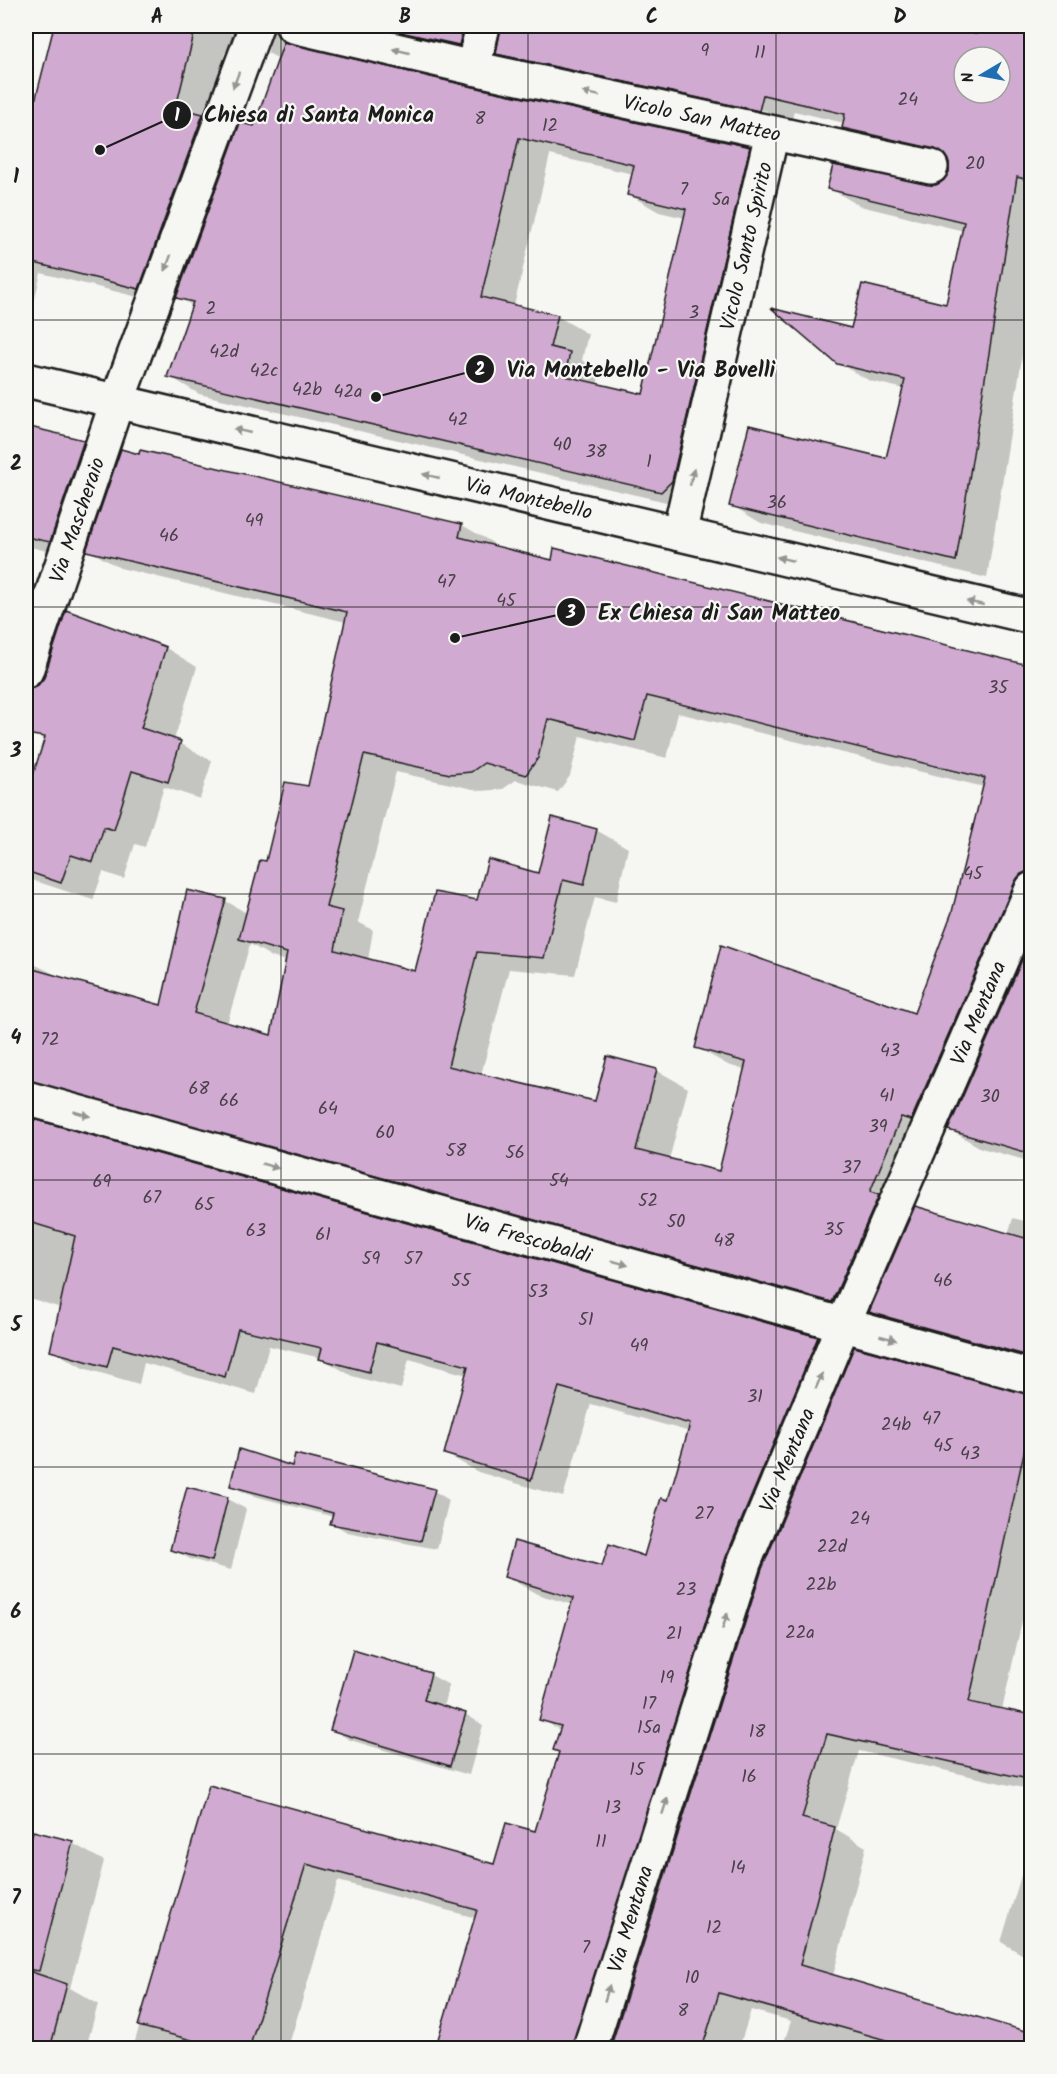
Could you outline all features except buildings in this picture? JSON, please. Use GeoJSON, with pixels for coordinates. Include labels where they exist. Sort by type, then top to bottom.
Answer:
{"type":"FeatureCollection","features":[{"type":"Feature","properties":{"kind":"street","name":"Via Mascheraio"},"geometry":{"type":"LineString","coordinates":[[26,671],[117,402],[256,26]]}},
{"type":"Feature","properties":{"kind":"street","name":"Vicolo San Matteo"},"geometry":{"type":"LineString","coordinates":[[293,26],[473,68],[931,167]]}},
{"type":"Feature","properties":{"kind":"street"},"geometry":{"type":"LineString","coordinates":[[473,68],[483,26]]}},
{"type":"Feature","properties":{"kind":"street","name":"Vicolo Santo Spirito"},"geometry":{"type":"LineString","coordinates":[[679,534],[772,134]]}},
{"type":"Feature","properties":{"kind":"street","name":"Via Montebello"},"geometry":{"type":"LineString","coordinates":[[26,380],[1032,617]]}},
{"type":"Feature","properties":{"kind":"street","name":"Via Mentana"},"geometry":{"type":"LineString","coordinates":[[590,2049],[744,1563],[843,1325],[1032,889]]}},
{"type":"Feature","properties":{"kind":"street","name":"Via Frescobaldi"},"geometry":{"type":"LineString","coordinates":[[26,1098],[1032,1377]]}},
{"type":"Feature","properties":{"kind":"place","name":"Chiesa di Santa Monica"},"geometry":{"type":"Point","coordinates":[100,150]}},
{"type":"Feature","properties":{"kind":"place","name":"Via Montebello - Via Bovelli"},"geometry":{"type":"Point","coordinates":[376,397]}},
{"type":"Feature","properties":{"kind":"place","name":"Ex Chiesa di San Matteo"},"geometry":{"type":"Point","coordinates":[455,638]}}]}
